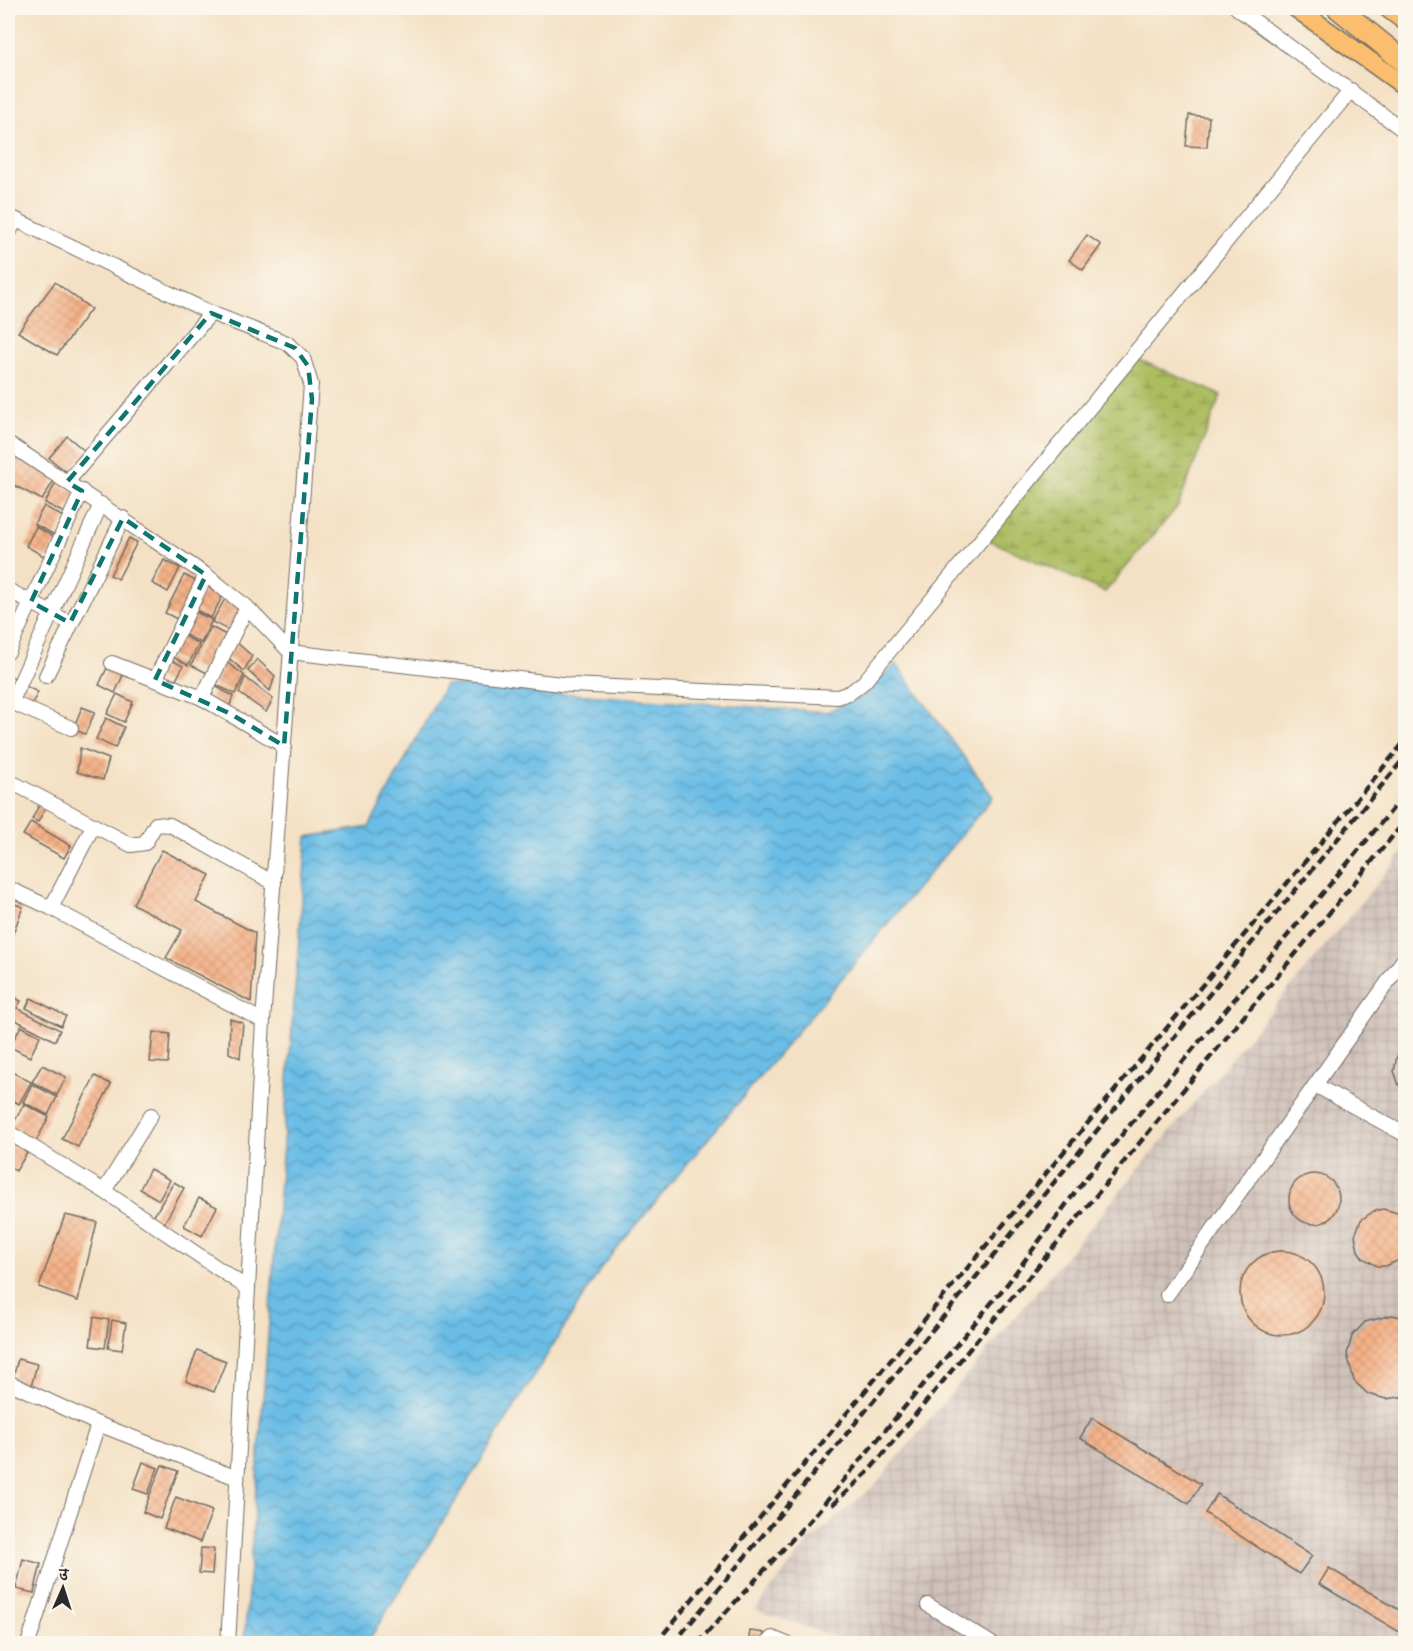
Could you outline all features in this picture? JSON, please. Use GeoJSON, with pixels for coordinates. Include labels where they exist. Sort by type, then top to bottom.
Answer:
{"type":"FeatureCollection","features":[{"type":"Feature","properties":{"kind":"highway"},"geometry":{"type":"LineString","coordinates":[[1338,8],[1406,63]]}},
{"type":"Feature","properties":{"kind":"highway"},"geometry":{"type":"LineString","coordinates":[[1390,8],[1406,20]]}},
{"type":"Feature","properties":{"kind":"main road"},"geometry":{"type":"LineString","coordinates":[[1296,8],[1406,87]]}},
{"type":"Feature","properties":{"kind":"street"},"geometry":{"type":"LineString","coordinates":[[1237,8],[1406,132]]}},
{"type":"Feature","properties":{"kind":"street"},"geometry":{"type":"LineString","coordinates":[[8,443],[206,575],[247,607],[290,652],[570,685],[838,697],[851,692],[864,682],[1351,90]]}},
{"type":"Feature","properties":{"kind":"street"},"geometry":{"type":"LineString","coordinates":[[8,234],[12,218],[211,313],[287,343],[295,348],[308,366],[312,399],[290,652],[285,746],[263,1021],[228,1644]]}},
{"type":"Feature","properties":{"kind":"street"},"geometry":{"type":"LineString","coordinates":[[67,482],[211,313]]}},
{"type":"Feature","properties":{"kind":"street"},"geometry":{"type":"LineString","coordinates":[[8,652],[82,491]]}},
{"type":"Feature","properties":{"kind":"street"},"geometry":{"type":"LineString","coordinates":[[71,728],[9,702],[101,504]]}},
{"type":"Feature","properties":{"kind":"street"},"geometry":{"type":"LineString","coordinates":[[46,676],[123,518]]}},
{"type":"Feature","properties":{"kind":"street"},"geometry":{"type":"LineString","coordinates":[[155,680],[206,575]]}},
{"type":"Feature","properties":{"kind":"street"},"geometry":{"type":"LineString","coordinates":[[8,590],[70,623]]}},
{"type":"Feature","properties":{"kind":"street"},"geometry":{"type":"LineString","coordinates":[[202,698],[247,607]]}},
{"type":"Feature","properties":{"kind":"street"},"geometry":{"type":"LineString","coordinates":[[111,663],[202,698],[285,746]]}},
{"type":"Feature","properties":{"kind":"street"},"geometry":{"type":"LineString","coordinates":[[15,784],[93,826],[138,846],[145,843],[156,824],[170,825],[274,883]]}},
{"type":"Feature","properties":{"kind":"street"},"geometry":{"type":"LineString","coordinates":[[51,908],[93,826]]}},
{"type":"Feature","properties":{"kind":"street"},"geometry":{"type":"LineString","coordinates":[[8,888],[51,908],[263,1021]]}},
{"type":"Feature","properties":{"kind":"street"},"geometry":{"type":"LineString","coordinates":[[1167,1295],[1406,956]]}},
{"type":"Feature","properties":{"kind":"street"},"geometry":{"type":"LineString","coordinates":[[1315,1085],[1406,1135]]}},
{"type":"Feature","properties":{"kind":"street"},"geometry":{"type":"LineString","coordinates":[[104,1191],[151,1115]]}},
{"type":"Feature","properties":{"kind":"street"},"geometry":{"type":"LineString","coordinates":[[8,1132],[104,1191],[247,1288]]}},
{"type":"Feature","properties":{"kind":"street"},"geometry":{"type":"LineString","coordinates":[[8,1382],[98,1424],[237,1478]]}},
{"type":"Feature","properties":{"kind":"street"},"geometry":{"type":"LineString","coordinates":[[28,1644],[98,1424]]}},
{"type":"Feature","properties":{"kind":"street"},"geometry":{"type":"LineString","coordinates":[[928,1605],[992,1644]]}},
{"type":"Feature","properties":{"kind":"street"},"geometry":{"type":"LineString","coordinates":[[766,1644],[772,1638],[777,1638],[787,1644]]}},
{"type":"Feature","properties":{"kind":"highlighted area"},"geometry":{"type":"Polygon","coordinates":[[[211,313],[295,348],[308,366],[312,399],[284,746],[231,714],[155,680],[206,575],[123,518],[70,623],[31,602],[82,491],[67,482],[211,313]]]}},
{"type":"Feature","properties":{"kind":"shaded area"},"geometry":{"type":"Polygon","coordinates":[[[1405,850],[1405,1643],[855,1643],[755,1610],[808,1542],[874,1486],[1405,850]]]}},
{"type":"Feature","properties":{"kind":"green space"},"geometry":{"type":"Polygon","coordinates":[[[1135,358],[1221,395],[1178,506],[1105,592],[984,538],[1135,358]]]}},
{"type":"Feature","properties":{"kind":"water"},"geometry":{"type":"Polygon","coordinates":[[[896,664],[993,797],[603,1265],[367,1643],[244,1643],[307,837],[369,827],[445,685],[827,712],[860,697],[896,664]]]}},
{"type":"Feature","properties":{"kind":"building"},"geometry":{"type":"Polygon","coordinates":[[[1189,115],[1209,117],[1207,147],[1186,146],[1189,115]]]}},
{"type":"Feature","properties":{"kind":"building"},"geometry":{"type":"Polygon","coordinates":[[[1087,235],[1101,245],[1083,270],[1069,260],[1087,235]]]}},
{"type":"Feature","properties":{"kind":"building"},"geometry":{"type":"Polygon","coordinates":[[[55,282],[91,309],[57,355],[18,332],[55,282]]]}},
{"type":"Feature","properties":{"kind":"building"},"geometry":{"type":"Polygon","coordinates":[[[67,436],[86,452],[68,473],[49,458],[67,436]]]}},
{"type":"Feature","properties":{"kind":"building"},"geometry":{"type":"Polygon","coordinates":[[[10,449],[56,477],[42,500],[8,482],[10,449]]]}},
{"type":"Feature","properties":{"kind":"building"},"geometry":{"type":"Polygon","coordinates":[[[56,482],[76,493],[64,513],[45,503],[56,482]]]}},
{"type":"Feature","properties":{"kind":"building"},"geometry":{"type":"Polygon","coordinates":[[[44,506],[65,518],[55,535],[34,524],[44,506]]]}},
{"type":"Feature","properties":{"kind":"building"},"geometry":{"type":"Polygon","coordinates":[[[36,527],[58,539],[47,558],[26,546],[36,527]]]}},
{"type":"Feature","properties":{"kind":"building"},"geometry":{"type":"Polygon","coordinates":[[[129,538],[137,542],[118,579],[110,575],[129,538]]]}},
{"type":"Feature","properties":{"kind":"building"},"geometry":{"type":"Polygon","coordinates":[[[164,560],[180,568],[168,592],[152,583],[164,560]]]}},
{"type":"Feature","properties":{"kind":"building"},"geometry":{"type":"Polygon","coordinates":[[[184,575],[200,583],[181,621],[165,613],[184,575]]]}},
{"type":"Feature","properties":{"kind":"building"},"geometry":{"type":"Polygon","coordinates":[[[206,586],[223,595],[211,618],[194,609],[206,586]]]}},
{"type":"Feature","properties":{"kind":"building"},"geometry":{"type":"Polygon","coordinates":[[[225,599],[244,609],[232,632],[212,622],[225,599]]]}},
{"type":"Feature","properties":{"kind":"building"},"geometry":{"type":"Polygon","coordinates":[[[192,610],[212,620],[201,643],[180,632],[192,610]]]}},
{"type":"Feature","properties":{"kind":"building"},"geometry":{"type":"Polygon","coordinates":[[[211,627],[230,637],[211,675],[191,665],[211,627]]]}},
{"type":"Feature","properties":{"kind":"building"},"geometry":{"type":"Polygon","coordinates":[[[180,634],[199,644],[188,665],[169,655],[180,634]]]}},
{"type":"Feature","properties":{"kind":"building"},"geometry":{"type":"Polygon","coordinates":[[[234,640],[252,656],[244,671],[225,655],[234,640]]]}},
{"type":"Feature","properties":{"kind":"building"},"geometry":{"type":"Polygon","coordinates":[[[168,658],[183,666],[173,686],[158,678],[168,658]]]}},
{"type":"Feature","properties":{"kind":"building"},"geometry":{"type":"Polygon","coordinates":[[[257,659],[275,676],[270,691],[248,671],[257,659]]]}},
{"type":"Feature","properties":{"kind":"building"},"geometry":{"type":"Polygon","coordinates":[[[225,661],[244,675],[235,694],[214,684],[225,661]]]}},
{"type":"Feature","properties":{"kind":"building"},"geometry":{"type":"Polygon","coordinates":[[[108,666],[124,673],[115,693],[99,685],[108,666]]]}},
{"type":"Feature","properties":{"kind":"building"},"geometry":{"type":"Polygon","coordinates":[[[8,675],[19,680],[12,696],[8,694],[8,675]]]}},
{"type":"Feature","properties":{"kind":"building"},"geometry":{"type":"Polygon","coordinates":[[[245,677],[273,699],[266,712],[239,693],[245,677]]]}},
{"type":"Feature","properties":{"kind":"building"},"geometry":{"type":"Polygon","coordinates":[[[23,685],[38,692],[30,708],[15,701],[23,685]]]}},
{"type":"Feature","properties":{"kind":"building"},"geometry":{"type":"Polygon","coordinates":[[[215,686],[233,696],[228,711],[210,701],[215,686]]]}},
{"type":"Feature","properties":{"kind":"building"},"geometry":{"type":"Polygon","coordinates":[[[117,694],[133,702],[124,722],[107,714],[117,694]]]}},
{"type":"Feature","properties":{"kind":"building"},"geometry":{"type":"Polygon","coordinates":[[[82,707],[95,712],[85,734],[73,729],[82,707]]]}},
{"type":"Feature","properties":{"kind":"building"},"geometry":{"type":"Polygon","coordinates":[[[106,718],[124,727],[115,748],[96,739],[106,718]]]}},
{"type":"Feature","properties":{"kind":"building"},"geometry":{"type":"Polygon","coordinates":[[[80,748],[109,759],[103,780],[77,772],[80,748]]]}},
{"type":"Feature","properties":{"kind":"building"},"geometry":{"type":"Polygon","coordinates":[[[41,802],[47,805],[38,822],[32,819],[41,802]]]}},
{"type":"Feature","properties":{"kind":"building"},"geometry":{"type":"Polygon","coordinates":[[[31,822],[71,846],[64,858],[23,835],[31,822]]]}},
{"type":"Feature","properties":{"kind":"building"},"geometry":{"type":"Polygon","coordinates":[[[162,850],[210,875],[196,902],[255,933],[251,1002],[166,958],[182,930],[133,904],[162,850]]]}},
{"type":"Feature","properties":{"kind":"building"},"geometry":{"type":"Polygon","coordinates":[[[15,904],[23,907],[12,936],[8,935],[8,922],[15,904]]]}},
{"type":"Feature","properties":{"kind":"building"},"geometry":{"type":"Polygon","coordinates":[[[8,994],[21,1001],[17,1008],[60,1030],[55,1041],[8,1016],[8,994]]]}},
{"type":"Feature","properties":{"kind":"building"},"geometry":{"type":"Polygon","coordinates":[[[31,998],[66,1016],[61,1026],[26,1008],[31,998]]]}},
{"type":"Feature","properties":{"kind":"building"},"geometry":{"type":"Polygon","coordinates":[[[230,1019],[243,1023],[240,1058],[229,1053],[230,1019]]]}},
{"type":"Feature","properties":{"kind":"building"},"geometry":{"type":"Polygon","coordinates":[[[21,1026],[40,1036],[30,1057],[10,1047],[21,1026]]]}},
{"type":"Feature","properties":{"kind":"building"},"geometry":{"type":"Polygon","coordinates":[[[153,1032],[170,1034],[168,1063],[150,1062],[153,1032]]]}},
{"type":"Feature","properties":{"kind":"building"},"geometry":{"type":"Polygon","coordinates":[[[1406,1046],[1406,1091],[1399,1085],[1394,1071],[1397,1056],[1406,1046]]]}},
{"type":"Feature","properties":{"kind":"building"},"geometry":{"type":"Polygon","coordinates":[[[42,1065],[66,1077],[57,1095],[32,1082],[42,1065]]]}},
{"type":"Feature","properties":{"kind":"building"},"geometry":{"type":"Polygon","coordinates":[[[8,1070],[31,1082],[19,1104],[8,1098],[8,1070]]]}},
{"type":"Feature","properties":{"kind":"building"},"geometry":{"type":"Polygon","coordinates":[[[95,1076],[111,1084],[78,1147],[62,1139],[95,1076]]]}},
{"type":"Feature","properties":{"kind":"building"},"geometry":{"type":"Polygon","coordinates":[[[32,1084],[57,1097],[48,1115],[23,1102],[32,1084]]]}},
{"type":"Feature","properties":{"kind":"building"},"geometry":{"type":"Polygon","coordinates":[[[24,1104],[49,1117],[35,1143],[10,1130],[24,1104]]]}},
{"type":"Feature","properties":{"kind":"building"},"geometry":{"type":"Polygon","coordinates":[[[8,1140],[27,1153],[16,1171],[8,1166],[8,1140]]]}},
{"type":"Feature","properties":{"kind":"building"},"geometry":{"type":"Polygon","coordinates":[[[150,1169],[170,1180],[159,1200],[140,1189],[150,1169]]]}},
{"type":"Feature","properties":{"kind":"building"},"geometry":{"type":"Polygon","coordinates":[[[1309,1174],[1319,1174],[1332,1181],[1339,1194],[1339,1204],[1332,1217],[1319,1224],[1309,1224],[1300,1220],[1293,1213],[1289,1204],[1289,1194],[1293,1185],[1300,1178],[1309,1174]]]}},
{"type":"Feature","properties":{"kind":"building"},"geometry":{"type":"Polygon","coordinates":[[[174,1182],[184,1188],[163,1225],[152,1219],[174,1182]]]}},
{"type":"Feature","properties":{"kind":"building"},"geometry":{"type":"Polygon","coordinates":[[[199,1198],[217,1207],[202,1236],[184,1226],[199,1198]]]}},
{"type":"Feature","properties":{"kind":"building"},"geometry":{"type":"Polygon","coordinates":[[[1383,1209],[1398,1213],[1406,1219],[1406,1257],[1386,1266],[1377,1266],[1363,1258],[1358,1251],[1355,1235],[1361,1220],[1374,1211],[1383,1209]]]}},
{"type":"Feature","properties":{"kind":"building"},"geometry":{"type":"Polygon","coordinates":[[[65,1215],[97,1222],[78,1301],[39,1287],[65,1215]]]}},
{"type":"Feature","properties":{"kind":"building"},"geometry":{"type":"Polygon","coordinates":[[[1282,1251],[1298,1254],[1312,1263],[1321,1277],[1324,1293],[1321,1309],[1312,1323],[1298,1332],[1282,1335],[1266,1332],[1252,1323],[1243,1309],[1240,1293],[1243,1277],[1252,1263],[1266,1254],[1282,1251]]]}},
{"type":"Feature","properties":{"kind":"building"},"geometry":{"type":"Polygon","coordinates":[[[1392,1315],[1406,1318],[1406,1396],[1386,1399],[1368,1394],[1354,1381],[1347,1354],[1352,1336],[1365,1322],[1392,1315]]]}},
{"type":"Feature","properties":{"kind":"building"},"geometry":{"type":"Polygon","coordinates":[[[94,1317],[109,1320],[105,1348],[90,1346],[94,1317]]]}},
{"type":"Feature","properties":{"kind":"building"},"geometry":{"type":"Polygon","coordinates":[[[112,1320],[126,1323],[122,1350],[108,1348],[112,1320]]]}},
{"type":"Feature","properties":{"kind":"building"},"geometry":{"type":"Polygon","coordinates":[[[197,1350],[226,1361],[214,1392],[186,1381],[197,1350]]]}},
{"type":"Feature","properties":{"kind":"building"},"geometry":{"type":"Polygon","coordinates":[[[18,1359],[37,1364],[31,1387],[12,1382],[18,1359]]]}},
{"type":"Feature","properties":{"kind":"building"},"geometry":{"type":"Polygon","coordinates":[[[1092,1418],[1201,1484],[1189,1504],[1080,1438],[1092,1418]]]}},
{"type":"Feature","properties":{"kind":"building"},"geometry":{"type":"Polygon","coordinates":[[[143,1462],[158,1468],[148,1494],[133,1489],[143,1462]]]}},
{"type":"Feature","properties":{"kind":"building"},"geometry":{"type":"Polygon","coordinates":[[[162,1465],[178,1471],[160,1519],[143,1512],[162,1465]]]}},
{"type":"Feature","properties":{"kind":"building"},"geometry":{"type":"Polygon","coordinates":[[[1217,1494],[1312,1556],[1299,1574],[1205,1513],[1217,1494]]]}},
{"type":"Feature","properties":{"kind":"building"},"geometry":{"type":"Polygon","coordinates":[[[176,1497],[212,1511],[200,1542],[164,1528],[176,1497]]]}},
{"type":"Feature","properties":{"kind":"building"},"geometry":{"type":"Polygon","coordinates":[[[201,1548],[214,1549],[212,1574],[199,1573],[201,1548]]]}},
{"type":"Feature","properties":{"kind":"building"},"geometry":{"type":"Polygon","coordinates":[[[23,1559],[41,1564],[34,1593],[16,1589],[23,1559]]]}},
{"type":"Feature","properties":{"kind":"building"},"geometry":{"type":"Polygon","coordinates":[[[1329,1568],[1406,1614],[1406,1636],[1319,1584],[1329,1568]]]}},
{"type":"Feature","properties":{"kind":"building"},"geometry":{"type":"Polygon","coordinates":[[[750,1631],[764,1633],[762,1644],[748,1644],[750,1631]]]}},
{"type":"Feature","properties":{"kind":"railway"},"geometry":{"type":"LineString","coordinates":[[655,1644],[1406,740]]}},
{"type":"Feature","properties":{"kind":"railway"},"geometry":{"type":"LineString","coordinates":[[673,1644],[1406,756]]}},
{"type":"Feature","properties":{"kind":"railway"},"geometry":{"type":"LineString","coordinates":[[697,1644],[818,1511],[1008,1283],[1085,1179],[1406,793]]}},
{"type":"Feature","properties":{"kind":"railway"},"geometry":{"type":"LineString","coordinates":[[832,1505],[868,1472],[1406,820]]}}]}
